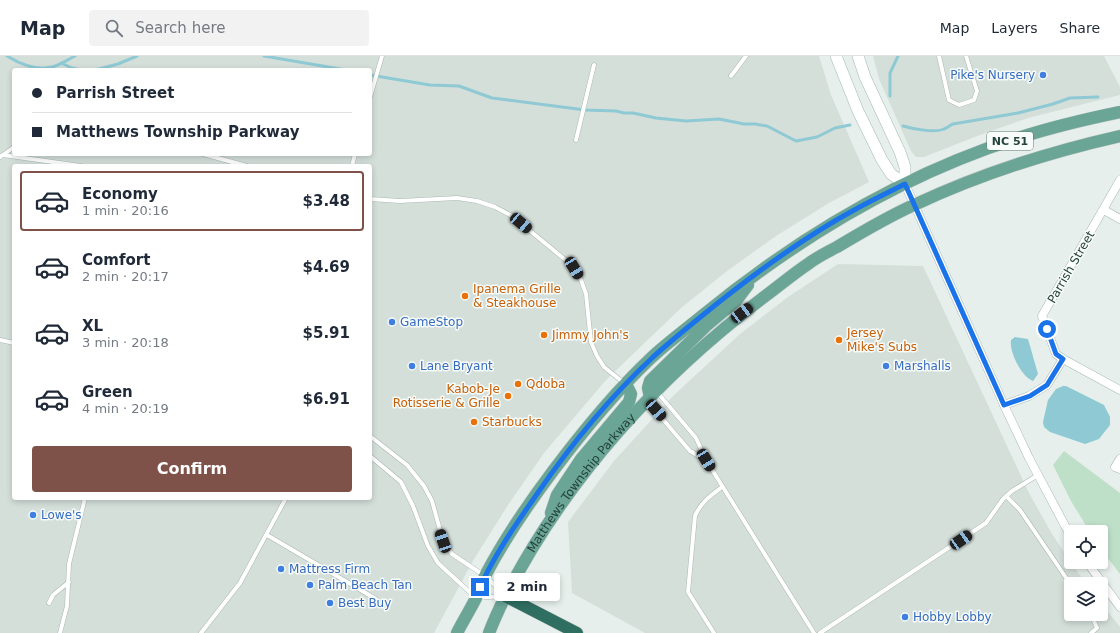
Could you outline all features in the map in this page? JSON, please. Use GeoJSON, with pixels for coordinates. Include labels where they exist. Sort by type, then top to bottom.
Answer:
{"type":"FeatureCollection","features":[{"type":"Feature","properties":{"kind":"highway"},"geometry":{"type":"LineString","coordinates":[[505,596],[577,633]]}},
{"type":"Feature","properties":{"kind":"main road","name":"NC 51"},"geometry":{"type":"LineString","coordinates":[[457,633],[476,598],[485,576],[525,511],[552,472],[587,428],[626,384],[652,358],[727,295],[801,242],[857,208],[905,184],[940,168],[1016,139],[1067,124],[1120,112]]}},
{"type":"Feature","properties":{"kind":"main road","name":"Matthews Township Parkway"},"geometry":{"type":"LineString","coordinates":[[489,633],[505,596],[521,567],[573,488],[607,445],[653,394],[742,313],[808,263],[860,232],[914,205],[1026,160],[1072,147],[1120,136]]}},
{"type":"Feature","properties":{"kind":"main road"},"geometry":{"type":"LineString","coordinates":[[653,394],[648,388],[650,381],[706,326],[736,301],[755,276]]}},
{"type":"Feature","properties":{"kind":"main road"},"geometry":{"type":"LineString","coordinates":[[547,526],[557,496],[581,459],[629,402],[631,394],[626,384]]}},
{"type":"Feature","properties":{"kind":"street"},"geometry":{"type":"LineString","coordinates":[[836,56],[858,111],[882,160],[891,174],[905,184]]}},
{"type":"Feature","properties":{"kind":"street"},"geometry":{"type":"LineString","coordinates":[[858,56],[868,83],[900,152],[905,167],[905,184],[914,205],[1004,405],[1038,475],[1065,525]]}},
{"type":"Feature","properties":{"kind":"street","name":"Parrish Street"},"geometry":{"type":"LineString","coordinates":[[1120,180],[1042,316],[1056,354],[1120,390]]}},
{"type":"Feature","properties":{"kind":"street"},"geometry":{"type":"LineString","coordinates":[[1104,210],[1120,219]]}},
{"type":"Feature","properties":{"kind":"street"},"geometry":{"type":"LineString","coordinates":[[1004,405],[1030,396],[1047,385],[1063,359]]}},
{"type":"Feature","properties":{"kind":"street"},"geometry":{"type":"LineString","coordinates":[[1120,459],[1115,467],[1120,470]]}},
{"type":"Feature","properties":{"kind":"street"},"geometry":{"type":"LineString","coordinates":[[1092,569],[1120,607]]}},
{"type":"Feature","properties":{"kind":"lane"},"geometry":{"type":"LineString","coordinates":[[372,89],[382,56]]}},
{"type":"Feature","properties":{"kind":"lane"},"geometry":{"type":"LineString","coordinates":[[731,76],[746,56]]}},
{"type":"Feature","properties":{"kind":"lane"},"geometry":{"type":"LineString","coordinates":[[939,56],[949,100],[959,105],[974,100],[977,90],[966,56]]}},
{"type":"Feature","properties":{"kind":"lane"},"geometry":{"type":"LineString","coordinates":[[576,140],[594,66]]}},
{"type":"Feature","properties":{"kind":"lane"},"geometry":{"type":"LineString","coordinates":[[1,156],[12,148]]}},
{"type":"Feature","properties":{"kind":"lane"},"geometry":{"type":"LineString","coordinates":[[1,156],[65,164]]}},
{"type":"Feature","properties":{"kind":"lane"},"geometry":{"type":"LineString","coordinates":[[209,156],[233,164]]}},
{"type":"Feature","properties":{"kind":"lane"},"geometry":{"type":"LineString","coordinates":[[372,199],[400,201],[457,198],[483,203],[495,207],[512,216],[574,268],[581,280],[586,294],[591,342],[596,356],[604,367],[626,384]]}},
{"type":"Feature","properties":{"kind":"lane"},"geometry":{"type":"LineString","coordinates":[[0,340],[12,343]]}},
{"type":"Feature","properties":{"kind":"lane"},"geometry":{"type":"LineString","coordinates":[[653,394],[656,410],[690,451],[706,460]]}},
{"type":"Feature","properties":{"kind":"lane"},"geometry":{"type":"LineString","coordinates":[[653,394],[696,438],[706,460],[722,487],[814,633]]}},
{"type":"Feature","properties":{"kind":"lane"},"geometry":{"type":"LineString","coordinates":[[372,438],[407,465],[424,486],[432,501],[443,541],[452,554],[485,576],[505,596]]}},
{"type":"Feature","properties":{"kind":"lane"},"geometry":{"type":"LineString","coordinates":[[372,458],[401,482],[413,506],[428,546],[438,563],[476,598],[505,596]]}},
{"type":"Feature","properties":{"kind":"lane"},"geometry":{"type":"LineString","coordinates":[[820,633],[986,523],[1006,496],[1038,475]]}},
{"type":"Feature","properties":{"kind":"lane"},"geometry":{"type":"LineString","coordinates":[[714,633],[688,592],[695,516],[704,500],[722,487]]}},
{"type":"Feature","properties":{"kind":"lane"},"geometry":{"type":"LineString","coordinates":[[1006,496],[1020,510],[1066,577]]}},
{"type":"Feature","properties":{"kind":"lane"},"geometry":{"type":"LineString","coordinates":[[60,633],[66,606],[69,582],[69,564],[85,500]]}},
{"type":"Feature","properties":{"kind":"lane"},"geometry":{"type":"LineString","coordinates":[[201,633],[240,583],[285,500]]}},
{"type":"Feature","properties":{"kind":"lane"},"geometry":{"type":"LineString","coordinates":[[267,535],[376,598]]}},
{"type":"Feature","properties":{"kind":"lane"},"geometry":{"type":"LineString","coordinates":[[49,603],[53,595],[69,582]]}},
{"type":"Feature","properties":{"kind":"lane"},"geometry":{"type":"LineString","coordinates":[[1091,633],[1098,628],[1094,621]]}},
{"type":"Feature","properties":{"kind":"shaded area"},"geometry":{"type":"Polygon","coordinates":[[[0,56],[819,56],[831,95],[869,182],[829,203],[776,236],[727,271],[681,308],[606,380],[544,453],[508,505],[474,559],[434,633],[0,633],[0,56]]]}},
{"type":"Feature","properties":{"kind":"shaded area"},"geometry":{"type":"Polygon","coordinates":[[[873,56],[1104,56],[1120,87],[1120,95],[1028,118],[924,157],[916,157],[911,151],[879,79],[873,56]]]}},
{"type":"Feature","properties":{"kind":"shaded area"},"geometry":{"type":"Polygon","coordinates":[[[838,264],[923,266],[1029,493],[1052,534],[1064,552],[1064,569],[1076,569],[1081,577],[1064,577],[1064,621],[1108,621],[1108,612],[1120,627],[1120,633],[645,633],[572,593],[568,522],[614,461],[674,395],[740,334],[788,297],[838,264]]]}},
{"type":"Feature","properties":{"kind":"green space"},"geometry":{"type":"Polygon","coordinates":[[[1064,451],[1120,493],[1120,574],[1108,558],[1108,525],[1086,525],[1071,501],[1053,465],[1064,451]]]}},
{"type":"Feature","properties":{"kind":"water"},"geometry":{"type":"Polygon","coordinates":[[[1015,337],[1028,339],[1038,374],[1033,381],[1029,379],[1020,369],[1014,357],[1011,340],[1015,337]]]}},
{"type":"Feature","properties":{"kind":"water"},"geometry":{"type":"Polygon","coordinates":[[[1066,386],[1104,405],[1110,417],[1110,425],[1099,439],[1085,444],[1050,432],[1044,427],[1043,422],[1048,400],[1056,389],[1066,386]]]}},
{"type":"Feature","properties":{"kind":"waterway"},"geometry":{"type":"LineString","coordinates":[[7,56],[17,62],[40,68],[61,64],[75,56]]}},
{"type":"Feature","properties":{"kind":"waterway"},"geometry":{"type":"LineString","coordinates":[[103,68],[118,64],[137,56]]}},
{"type":"Feature","properties":{"kind":"waterway"},"geometry":{"type":"LineString","coordinates":[[264,56],[334,68]]}},
{"type":"Feature","properties":{"kind":"waterway"},"geometry":{"type":"LineString","coordinates":[[890,96],[890,73],[898,56]]}},
{"type":"Feature","properties":{"kind":"waterway"},"geometry":{"type":"LineString","coordinates":[[61,63],[72,68]]}},
{"type":"Feature","properties":{"kind":"waterway"},"geometry":{"type":"LineString","coordinates":[[372,75],[430,85],[459,86],[492,98],[585,110],[616,111],[656,118],[686,121],[719,119],[744,124],[755,124],[767,126],[796,141],[817,137],[835,128],[850,125]]}},
{"type":"Feature","properties":{"kind":"waterway"},"geometry":{"type":"LineString","coordinates":[[903,126],[935,131],[945,129],[953,124],[1018,113],[1070,98],[1098,97]]}},
{"type":"Feature","properties":{"kind":"place","name":"Pike's Nursery"},"geometry":{"type":"Point","coordinates":[1043,75]}},
{"type":"Feature","properties":{"kind":"place","name":"Ipanema Grille & Steakhouse"},"geometry":{"type":"Point","coordinates":[465,296]}},
{"type":"Feature","properties":{"kind":"place","name":"GameStop"},"geometry":{"type":"Point","coordinates":[392,322]}},
{"type":"Feature","properties":{"kind":"place","name":"Jimmy John's"},"geometry":{"type":"Point","coordinates":[544,335]}},
{"type":"Feature","properties":{"kind":"place","name":"Jersey Mike's Subs"},"geometry":{"type":"Point","coordinates":[839,340]}},
{"type":"Feature","properties":{"kind":"place","name":"Lane Bryant"},"geometry":{"type":"Point","coordinates":[412,366]}},
{"type":"Feature","properties":{"kind":"place","name":"Marshalls"},"geometry":{"type":"Point","coordinates":[886,366]}},
{"type":"Feature","properties":{"kind":"place","name":"Qdoba"},"geometry":{"type":"Point","coordinates":[518,384]}},
{"type":"Feature","properties":{"kind":"place","name":"Kabob-Je Rotisserie & Grille"},"geometry":{"type":"Point","coordinates":[508,396]}},
{"type":"Feature","properties":{"kind":"place","name":"Starbucks"},"geometry":{"type":"Point","coordinates":[474,422]}},
{"type":"Feature","properties":{"kind":"place","name":"Lowe's"},"geometry":{"type":"Point","coordinates":[33,515]}},
{"type":"Feature","properties":{"kind":"place","name":"Mattress Firm"},"geometry":{"type":"Point","coordinates":[281,569]}},
{"type":"Feature","properties":{"kind":"place","name":"Palm Beach Tan"},"geometry":{"type":"Point","coordinates":[310,585]}},
{"type":"Feature","properties":{"kind":"place","name":"Best Buy"},"geometry":{"type":"Point","coordinates":[330,603]}},
{"type":"Feature","properties":{"kind":"place","name":"Hobby Lobby"},"geometry":{"type":"Point","coordinates":[905,617]}},
{"type":"Feature","properties":{"kind":"route"},"geometry":{"type":"LineString","coordinates":[[480,587],[499,552],[552,472],[587,428],[626,384],[652,358],[727,295],[801,242],[857,208],[905,184],[1004,405],[1030,396],[1047,385],[1063,359],[1056,354],[1047,329]]}}]}
